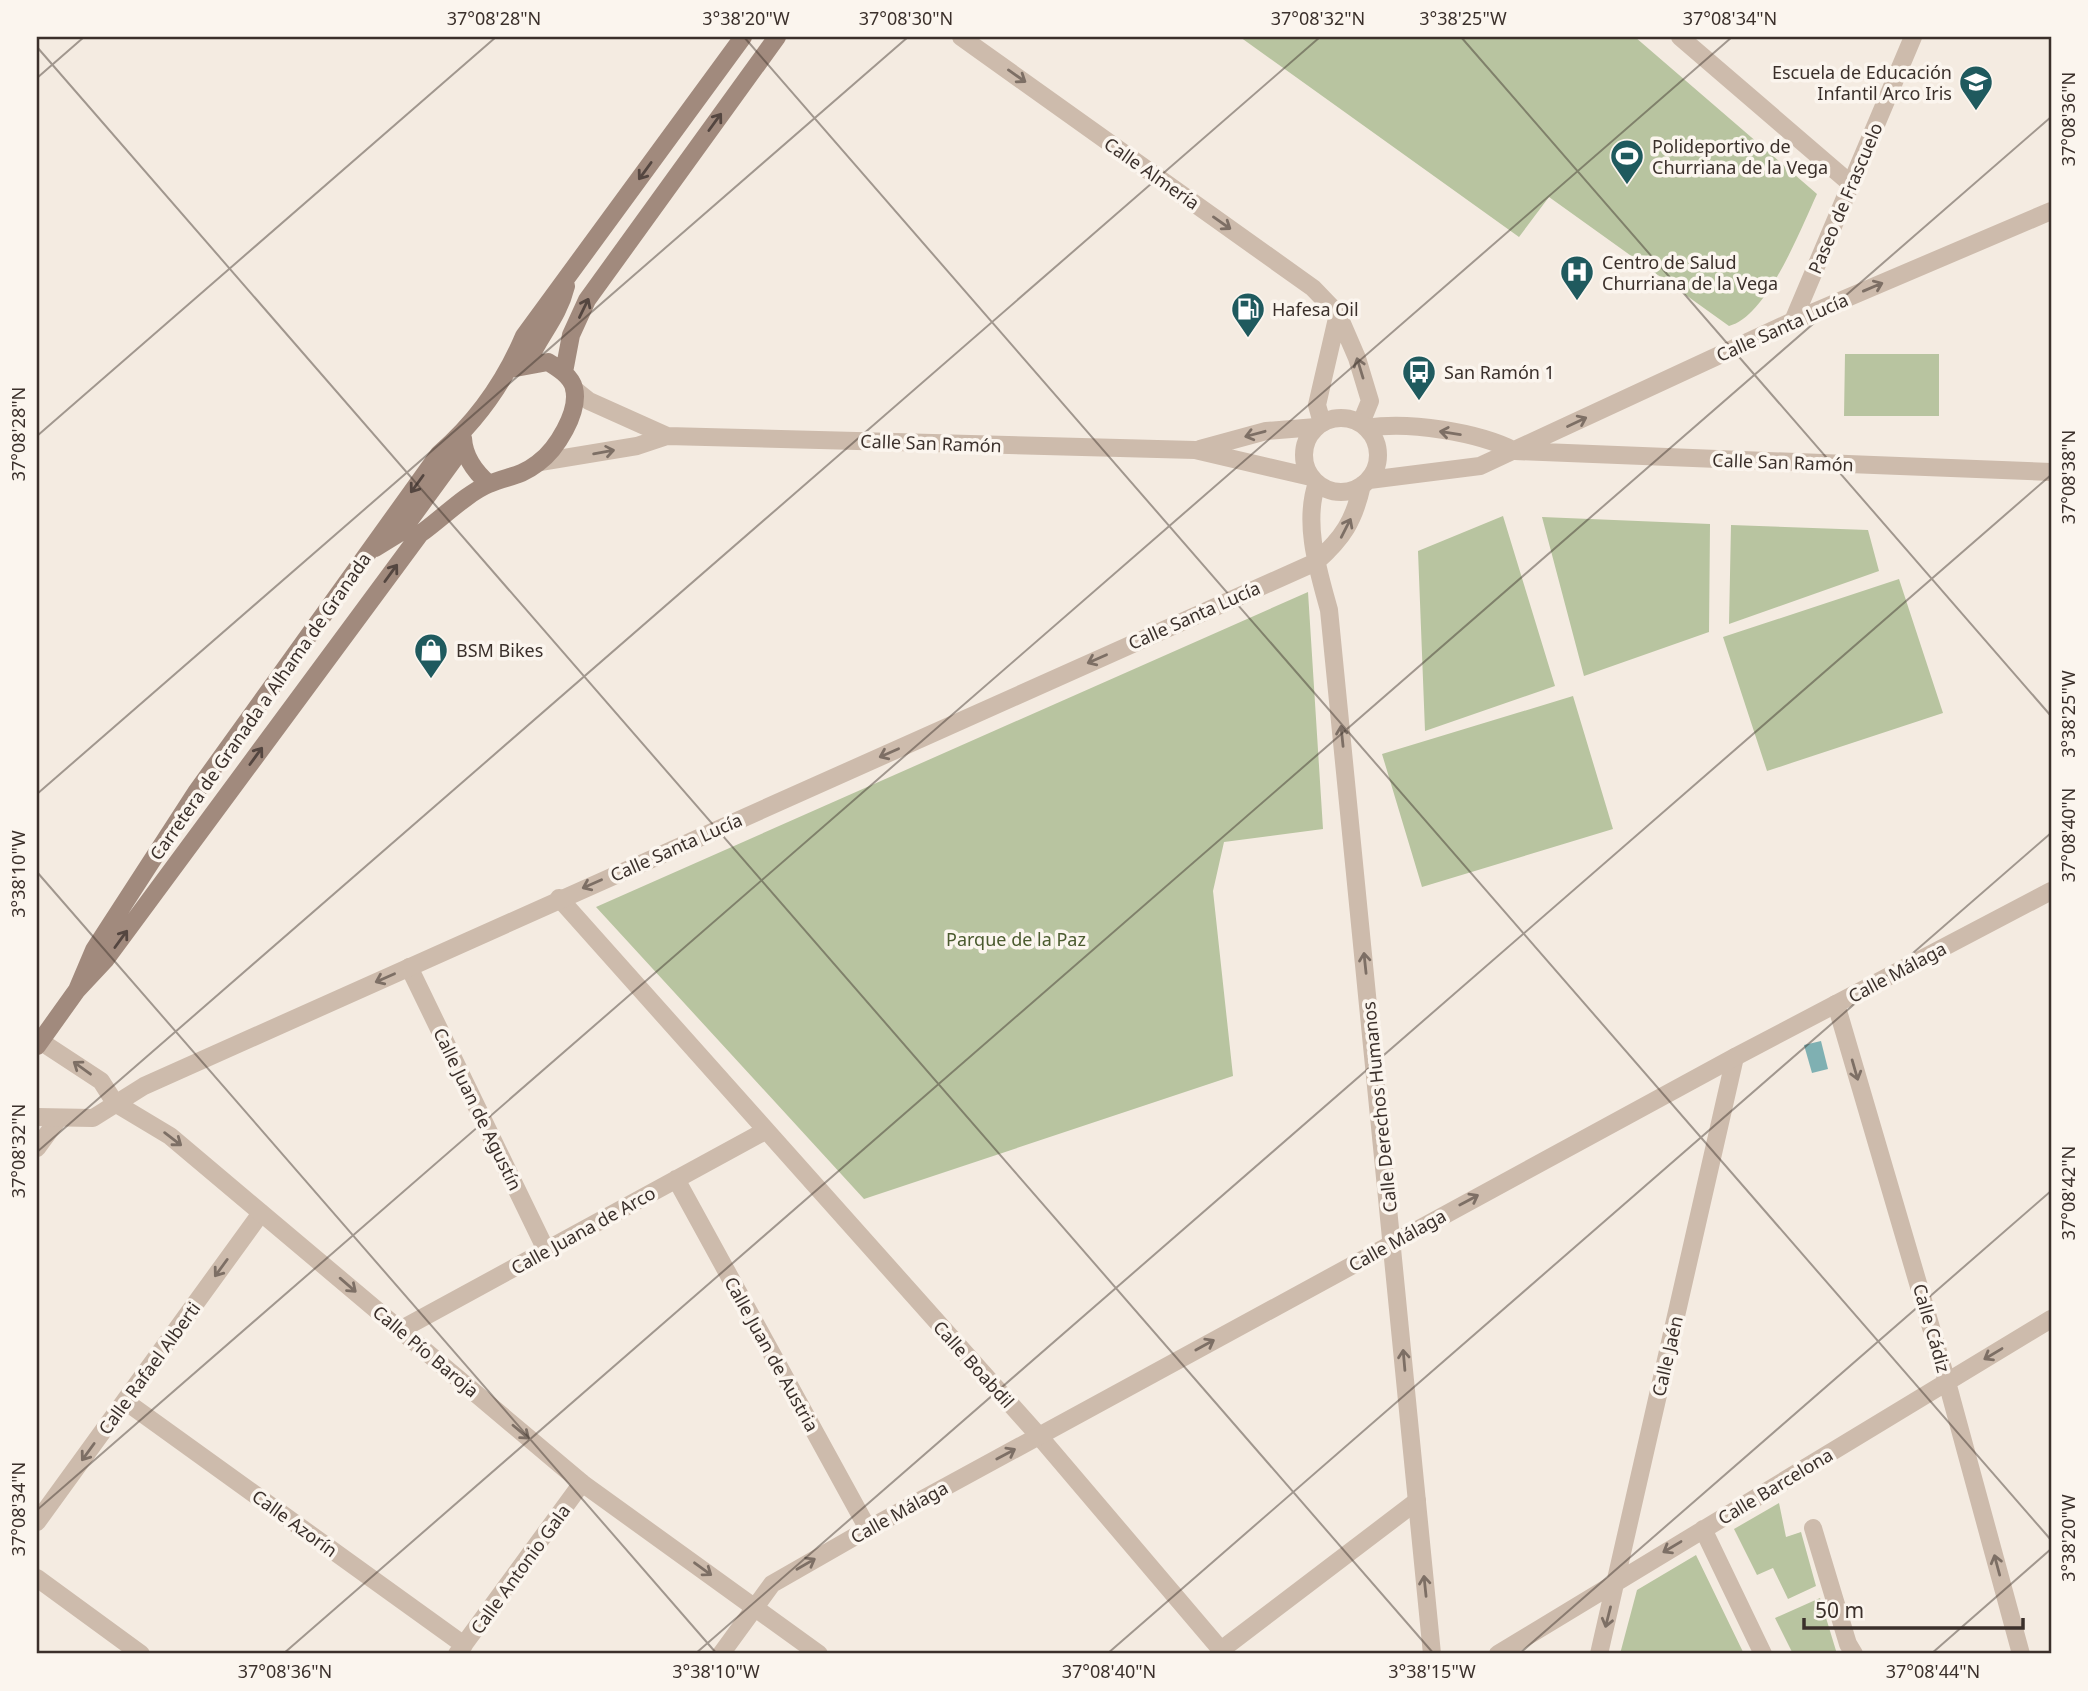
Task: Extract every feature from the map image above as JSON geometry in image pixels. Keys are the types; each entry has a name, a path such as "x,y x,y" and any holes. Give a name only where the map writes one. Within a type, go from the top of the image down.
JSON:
{"main road":[{"path":"518,366 548,362 564,372 574,388 572,412 559,439 540,462 512,479 489,484 474,472 463,441 518,366 524,336 743,37"},
{"path":"564,372 571,335 587,300 777,37"},
{"name":"Carretera de Granada a Alhama de Granada","path":"76,990 94,950 197,791 366,554 401,532 463,441"},
{"name":"Carretera de Granada a Alhama de Granada","path":"38,1044 76,990 106,959 419,534 489,484"}],"street":[{"name":"Calle Almería","path":"961,37 1298,277 1338,314 1357,358 1370,401 1364,426"},
{"path":"1680,37 1851,184"},
{"name":"Paseo de Frascuelo","path":"1793,321 1913,37"},
{"name":"Calle Santa Lucía","path":"1515,451 1793,321 2051,211"},
{"path":"1319,425 1317,405 1338,314"},
{"name":"Calle San Ramón","path":"574,388 589,401 667,436"},
{"path":"1342,418 1364,426 1375,440 1379,453 1376,468 1365,483 1339,492 1314,480 1304,460 1306,442 1319,425 1342,418"},
{"name":"Calle San Ramón","path":"1364,426 1390,424 1492,440 1515,451 2051,472"},
{"name":"Calle San Ramón","path":"1195,450 1266,431 1319,425"},
{"name":"Calle San Ramón","path":"540,462 637,446 667,436 1195,450 1314,480"},
{"name":"Calle San Ramón","path":"1365,483 1480,466 1515,451"},
{"name":"Calle Derechos Humanos","path":"1314,480 1310,503 1316,562 1329,610 1432,1654"},
{"name":"Calle Santa Lucía","path":"37,1117 93,1118 144,1086 559,898 1316,562 1340,540 1357,508 1365,483"},
{"name":"Calle Málaga","path":"721,1654 772,1584 868,1528 1735,1057 2051,891"},
{"name":"Calle Boabdil","path":"559,898 1039,1436 1222,1650 1417,1501"},
{"name":"Calle Juan de Agustín","path":"409,967 546,1250"},
{"name":"Calle Cádiz","path":"1836,1004 1947,1382 2021,1654"},
{"name":"Calle Pío Baroja","path":"38,1044 101,1081 115,1103 170,1136 582,1483 819,1654"},
{"name":"Calle Jaén","path":"1599,1654 1735,1057"},
{"path":"37,1148 59,1118"},
{"name":"Calle Juana de Arco","path":"400,1330 765,1131"},
{"name":"Calle Juan de Austria","path":"676,1179 868,1528"},
{"name":"Calle Rafael Alberti","path":"37,1522 261,1213"},
{"name":"Calle Barcelona","path":"1499,1654 1616,1580 2051,1319"},
{"name":"Calle Azorín","path":"125,1401 461,1649"},
{"name":"Calle Antonio Gala","path":"461,1649 582,1483"},
{"path":"1813,1528 1848,1644 1854,1654"},
{"path":"1703,1529 1763,1654"},
{"path":"37,1578 141,1654"}],"green space":[{"name":"Polideportivo de Churriana de la Vega","path":"1240,37 1635,37 1817,194 1769,289 1743,319 1729,326 1549,197 1519,237"},
{"path":"1845,354 1939,354 1939,416 1844,416"},
{"path":"1503,516 1555,686 1425,731 1418,551"},
{"path":"1542,517 1710,524 1709,632 1584,676"},
{"path":"1731,525 1868,530 1879,571 1729,624"},
{"path":"1899,579 1943,713 1767,771 1723,637"},
{"name":"Parque de la Paz","path":"1308,592 1323,829 1224,842 1213,891 1233,1076 864,1199 596,907"},
{"path":"1573,696 1613,829 1422,887 1382,754"},
{"path":"1779,1503 1786,1537 1801,1532 1816,1586 1788,1599 1773,1568 1757,1575 1734,1529"},
{"path":"1696,1555 1744,1654 1620,1654 1637,1590"},
{"path":"1820,1598 1837,1654 1793,1654 1775,1618"}],"water":[{"path":"1821,1041 1828,1069 1812,1073 1804,1045"}],"place":[{"name":"Escuela de Educación Infantil Arco Iris","path":"1976,112"},
{"name":"Polideportivo de Churriana de la Vega","path":"1627,186"},
{"name":"Centro de Salud Churriana de la Vega","path":"1577,302"},
{"name":"Hafesa Oil","path":"1248,339"},
{"name":"San Ramón 1","path":"1419,402"},
{"name":"BSM Bikes","path":"431,680"}]}
